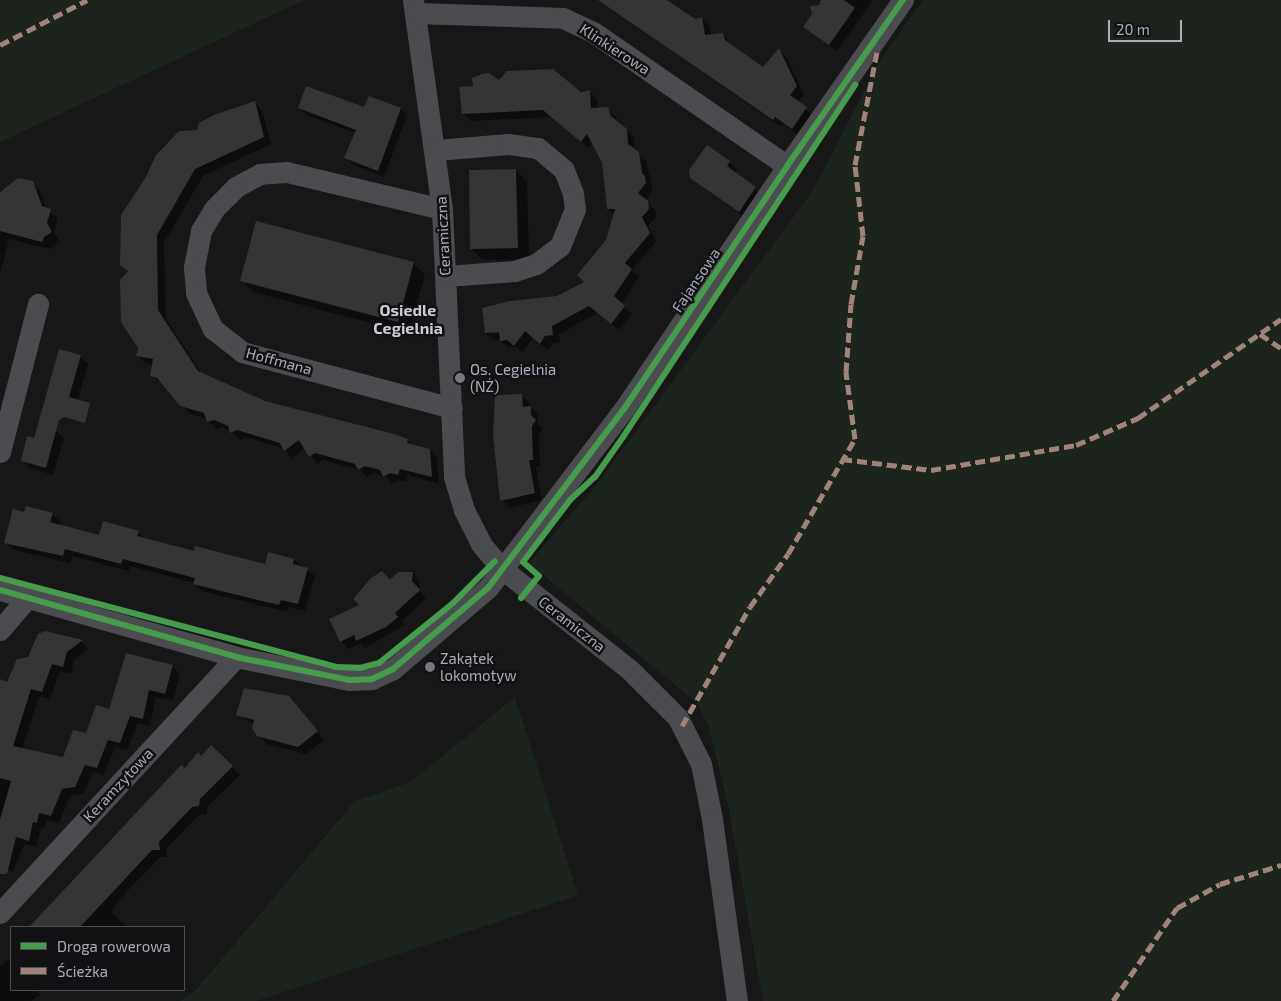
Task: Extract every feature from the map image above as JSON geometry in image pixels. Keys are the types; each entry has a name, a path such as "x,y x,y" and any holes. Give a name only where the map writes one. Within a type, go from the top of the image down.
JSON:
{"street":[{"name":"Fajansowa","path":"0,590 236,657 349,680 372,678 393,669 464,611 488,588 501,568 624,409 787,166 903,0"},
{"name":"Klinkierowa","path":"414,7 563,18 593,32 787,166"},
{"name":"Ceramiczna","path":"414,7 436,150 442,208 454,477 464,510 481,544 501,568 629,669 678,718 701,764 712,819 737,1001"},
{"path":"436,150 508,144 538,148 564,170 575,209 560,246 536,264 515,271 445,276"},
{"name":"Hoffmana","path":"442,208 287,172 260,174 236,187 214,209 201,231 194,268 196,292 213,330 242,352 452,408"},
{"path":"0,452 38,304"},
{"path":"0,630 27,598"},
{"name":"Keramzytowa","path":"0,912 236,657"}],"shaded area":[{"path":"0,0 304,0 0,142"},
{"path":"923,0 1281,0 1281,1001 763,1001 727,799 708,725 698,704 529,563 597,484 814,189 877,65"},
{"path":"515,697 578,895 256,1001 180,1001 196,990 355,801 411,782"}],"building":[{"path":"598,0 667,0 695,19 702,17 705,35 723,33 725,40 763,67 779,48 797,86 790,95 807,107 792,129 775,117 773,120"},
{"path":"821,0 844,0 855,8 829,45 803,27 812,14 810,6 819,5"},
{"path":"553,69 581,92 590,90 591,108 608,107 611,116 627,129 628,144 639,152 642,173 645,176 646,183 638,193 648,201 649,209 642,217 650,233 625,263 632,269 614,296 625,306 611,324 589,306 552,326 553,335 545,336 540,344 525,331 514,346 507,340 500,341 499,332 485,333 482,308 510,301 557,296 584,282 577,275 606,240 615,209 607,209 602,163 587,134 581,142 543,110 462,114 459,87 473,86 472,78 482,74 489,73 499,80 507,71"},
{"path":"306,86 364,107 369,96 401,108 378,171 344,158 356,130 298,108"},
{"path":"255,101 264,137 195,169 157,235 158,310 198,371 265,401 408,439 407,443 430,449 432,477 400,469 398,475 390,473 383,477 380,470 365,466 358,470 355,464 315,453 309,457 299,440 284,451 280,443 237,430 230,433 228,426 214,420 207,422 204,413 180,406 157,378 150,376 153,359 136,356 138,348 121,322 120,280 128,271 120,265 121,215 146,177 156,155 179,131 197,130 199,123 214,115"},
{"path":"707,145 730,161 727,166 756,187 739,212 690,178 689,170"},
{"path":"516,169 518,248 470,249 469,170"},
{"path":"18,178 33,181 42,206 51,209 47,223 52,232 44,237 42,242 0,231 0,192"},
{"path":"256,221 414,262 398,322 240,281"},
{"path":"59,349 81,355 69,397 90,403 85,423 64,417 59,420 46,468 21,461 27,436 34,438"},
{"path":"522,394 523,407 531,406 531,415 536,420 532,426 533,460 529,460 535,493 500,501 493,435 495,395"},
{"path":"26,506 53,513 50,522 99,535 103,521 139,531 137,536 194,551 195,546 265,564 268,552 294,559 293,564 308,568 298,604 281,600 279,605 193,584 195,578 123,559 121,564 65,549 63,556 4,543 13,509 24,512"},
{"path":"382,571 390,580 398,572 413,572 412,581 420,590 395,613 398,617 386,627 356,641 354,635 340,642 329,619 359,605 353,599 371,578"},
{"path":"45,631 83,640 67,652 63,667 52,664 42,692 31,689 13,746 63,757 73,730 86,733 96,705 109,709 126,653 173,665 165,694 149,690 143,719 130,716 120,743 108,740 97,768 85,765 75,787 62,789 51,816 39,813 37,823 33,822 29,841 16,837 7,874 0,874 0,820 11,781 0,778 0,679 7,682 17,659 28,657 38,634"},
{"path":"244,688 289,696 318,731 298,747 257,736 252,728 254,720 236,715"},
{"path":"211,745 233,766 200,799 199,806 192,807 159,842 160,850 152,850 81,926 30,926 181,765 185,768 198,752 201,756"}],"marked path":[{"path":"0,45 87,0"},
{"path":"682,726 750,607 788,554 855,439 846,372 851,304 863,236 855,165 877,52"},
{"path":"842,459 931,470 1076,445 1138,418 1281,319"},
{"path":"1260,334 1281,348"},
{"path":"1113,1001 1177,908 1220,884 1281,865"}],"cycle path":[{"path":"0,590 236,657 349,680 372,679 393,669 488,588 624,409 787,166 903,0"},
{"path":"521,598 539,576 523,562 570,500 595,477 623,437 855,85"},
{"path":"0,578 336,667 360,668 379,663 453,603 495,561"}],"place":[{"name":"Os. Cegielnia (NŻ)","path":"460,378"},
{"name":"Zakątek lokomotyw","path":"430,667"}],"district":[{"name":"Osiedle Cegielnia","path":"408,319"}]}
